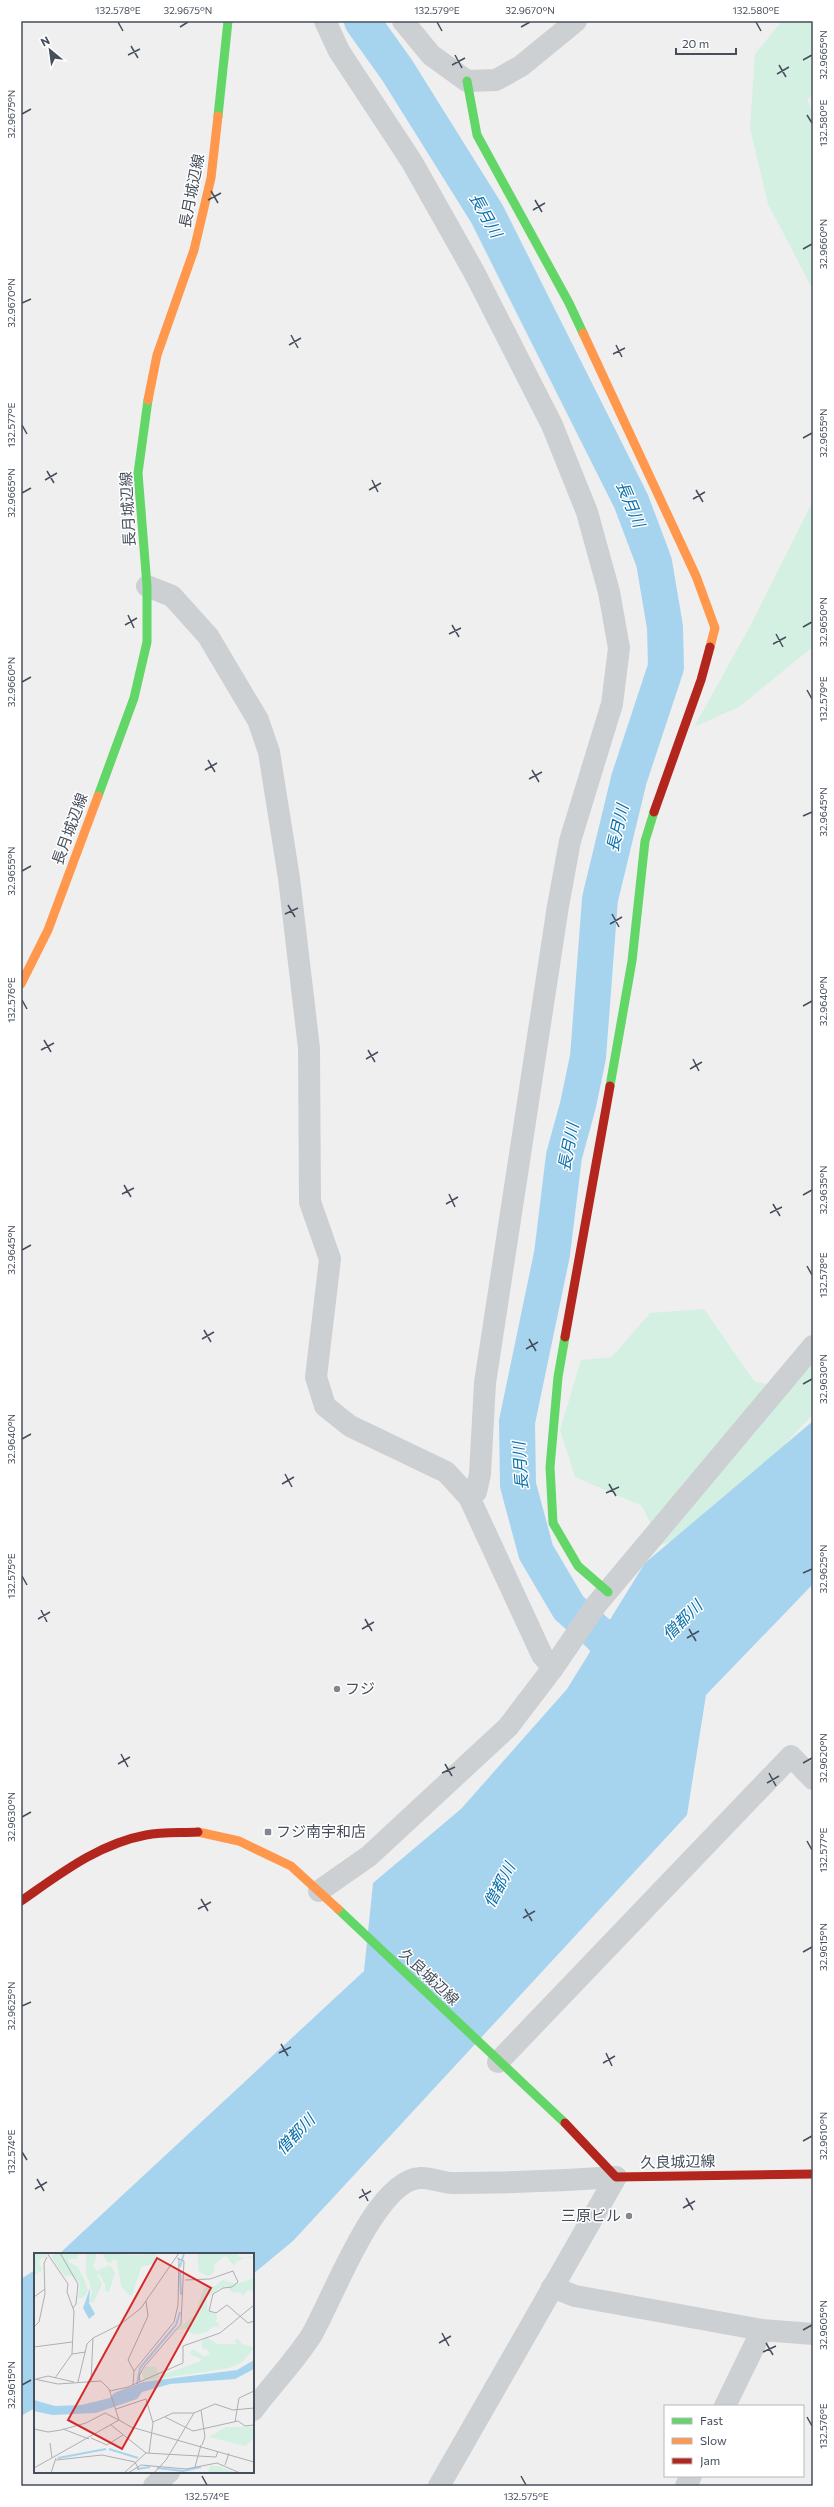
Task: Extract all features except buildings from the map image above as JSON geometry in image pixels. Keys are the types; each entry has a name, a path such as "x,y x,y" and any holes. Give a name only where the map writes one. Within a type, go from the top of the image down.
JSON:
{"main road":[{"name":"長月城辺線","path":"21,984 48,930 134,698 147,642 146,586 138,473 144,419 157,355 194,250 211,178 228,21"},
{"path":"467,81 477,135 569,303 696,576 714,628 701,680 674,752 645,841 632,961 558,1377 550,1467 553,1523 578,1566 602,1599"},
{"name":"久良城辺線","path":"22,1898 70,1867 110,1845 146,1835 201,1832 239,1841 291,1866 581,2138 616,2177 813,2174"}],"street":[{"path":"325,21 339,50 412,162 474,272 552,425 587,512 610,592 619,648 612,704 570,841 558,906 485,1383 480,1474 476,1492 469,1497"},
{"path":"403,21 431,55 467,81 496,80 521,66 576,21"},
{"path":"146,586 172,596 208,636 258,720 269,752 289,878 309,1048 310,1202 330,1259 316,1377 325,1406 350,1426 446,1472 469,1497 542,1655 557,1663"},
{"path":"325,1897 508,1727 557,1663 602,1599 813,1346"},
{"path":"493,2057 791,1756 813,1779"},
{"path":"439,2486 616,2177"},
{"path":"254,2409 311,2335 359,2239 382,2206 404,2183 420,2178 446,2184 534,2183 616,2177"},
{"path":"552,2287 575,2296 762,2330 813,2334"},
{"path":"725,2405 762,2330"},
{"path":"154,2486 169,2473"},
{"path":"686,2486 690,2477"}],"green space":[{"path":"782,21 813,21 813,96 807,99 813,112 813,290 768,204 750,128 755,54"},
{"path":"813,491 813,649 810,649 739,707 694,727 748,630 811,505"},
{"path":"704,1309 754,1381 787,1389 813,1360 813,1414 728,1506 686,1536 661,1545 642,1506 575,1477 560,1430 581,1360 612,1357 650,1313"}],"water":[{"name":"僧都川","path":"813,1421 813,1584 706,1695 687,1815 293,2241 254,2273 254,2253 60,2253 364,1971 373,1883 461,1809 567,1689 645,1563"},
{"path":"34,2271 34,2409 21,2416 21,2279"}],"waterway":[{"name":"長月川","path":"362,21 397,70 487,214 631,501 654,562 665,627 666,667 629,779 600,899 588,1057 578,1105 564,1156 552,1254 517,1422 518,1485 536,1552 569,1608 599,1634 632,1671"}],"traffic: fast":[{"path":"218,116 228,21"},
{"path":"467,81 477,135 569,303 583,333"},
{"path":"98,796 134,698 147,642 147,586 138,473 148,400"},
{"path":"610,1086 632,961 645,841 654,812"},
{"path":"565,1337 558,1377 550,1467 553,1523 578,1566 608,1592"},
{"path":"338,1909 565,2123"}],"traffic: slow":[{"path":"148,400 157,355 194,250 211,178 218,116"},
{"path":"583,333 696,576 715,628 710,647"},
{"path":"21,984 48,930 98,796"},
{"path":"198,1832 239,1841 291,1866 338,1909"}],"traffic: jam":[{"path":"654,812 701,680 710,647"},
{"path":"565,1337 610,1086"},
{"path":"21,1901 80,1861 112,1845 128,1839 152,1834 198,1832"},
{"path":"565,2123 616,2177 813,2174"}],"place":[{"name":"フジ","path":"337,1689"},
{"name":"フジ南宇和店","path":"268,1832"},
{"name":"三原ビル","path":"629,2216"}]}
